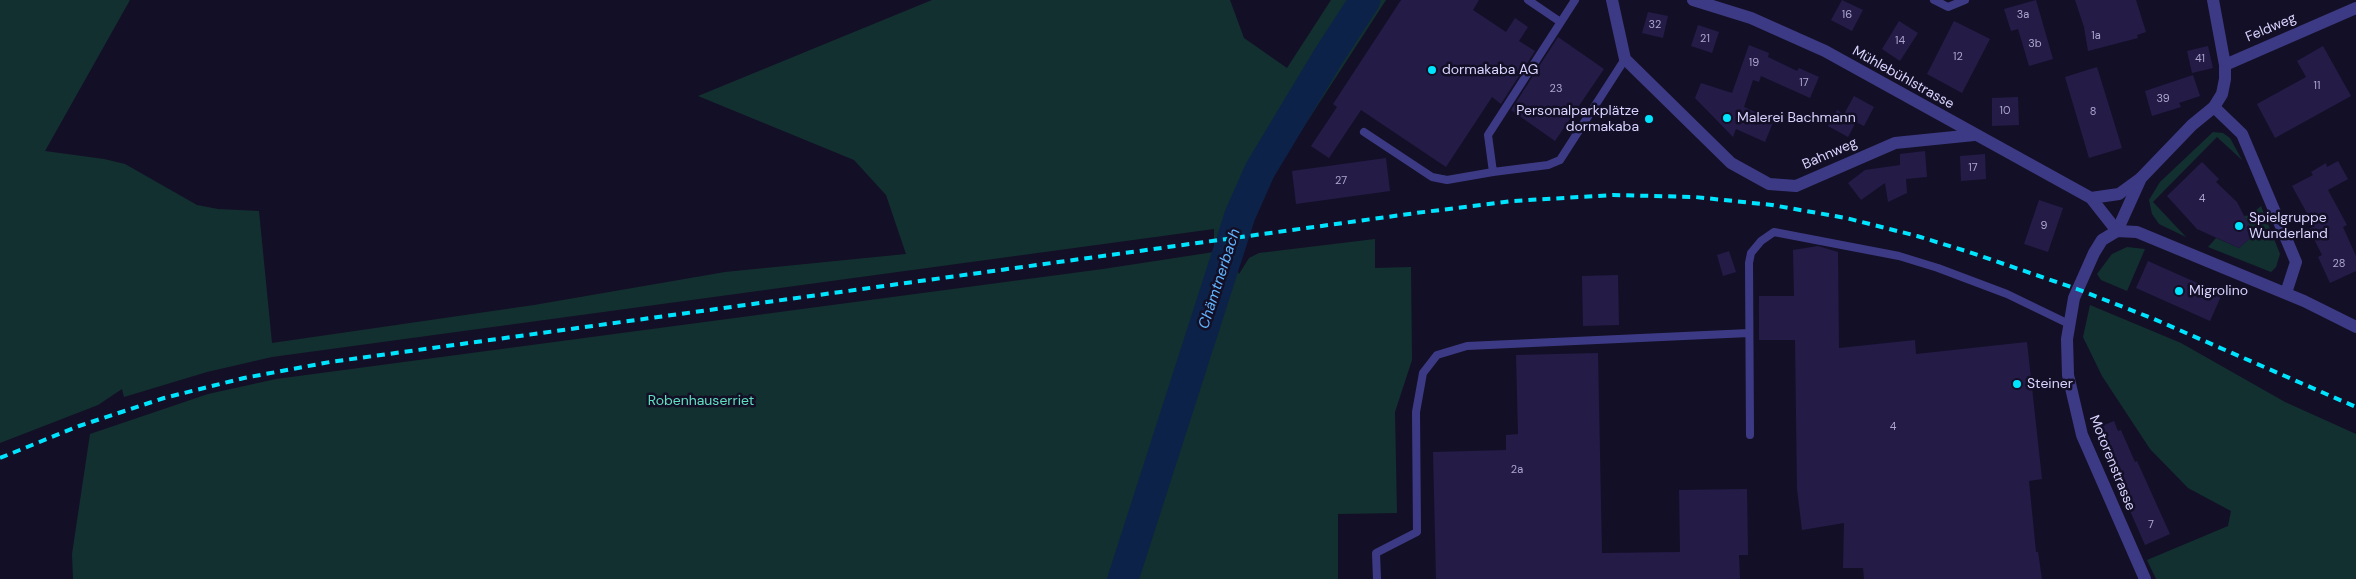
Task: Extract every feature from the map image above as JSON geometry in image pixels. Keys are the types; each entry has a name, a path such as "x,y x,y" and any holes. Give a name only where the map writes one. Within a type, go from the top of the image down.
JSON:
{"street":[{"path":"1612,0 1625,59"},
{"name":"Mühlebühlstrasse","path":"1694,0 1751,18 1825,51 2091,198 2117,231"},
{"path":"2213,0 2224,65 2224,86 2214,106 2242,134 2296,262 2286,293"},
{"name":"Feldweg","path":"2224,65 2356,8"},
{"name":"Bahnweg","path":"1625,59 1731,163 1769,184 1796,186 1894,143 1974,134"},
{"name":"Motorenstrasse","path":"2145,579 2082,435 2068,375 2066,356 2069,324 2077,289 2094,253 2105,236 2117,231 2141,178 2192,125 2214,106"},
{"path":"2091,198 2119,194 2141,178"},
{"path":"2117,231 2137,232 2286,293 2356,327"}],"lane":[{"path":"1528,0 1559,21"},
{"path":"1493,172 1488,136 1559,21 1575,0"},
{"path":"1934,0 1948,7 1964,0"},
{"path":"1364,132 1432,177 1447,180 1548,165 1560,160 1625,59"},
{"path":"1750,435 1750,258 1751,253 1761,241 1774,232 1898,256 1930,265 2007,294 2069,324"},
{"path":"1377,579 1376,553 1417,532 1416,412 1423,373 1437,355 1467,346 1750,333"}],"green space":[{"name":"Robenhauserriet","path":"0,0 130,0 45,151 104,159 125,164 197,205 218,209 259,211 272,343 534,305 725,272 906,254 886,195 854,160 698,96 932,0 1230,0 1244,38 1287,68 1331,0 1386,0 1242,222 1234,251 1234,263 1239,274 1249,258 1259,253 1375,239 1375,268 1411,267 1412,360 1395,412 1397,513 1338,514 1338,579 73,579 72,554 90,434 208,394 276,379 1103,269 1214,252 1214,229 272,357 207,372 124,397 122,389 98,405 0,443"},
{"path":"2213,132 2223,133 2230,138 2242,160 2217,137 2153,202 2186,237 2159,224 2152,214 2149,200 2160,182"},
{"path":"2261,206 2280,254 2276,267 2271,272 2208,247 2216,238 2239,248 2254,235 2244,216 2251,215"},
{"path":"2127,247 2145,249 2127,291 2101,280 2097,274 2112,254"},
{"path":"2090,305 2181,343 2285,402 2356,434 2356,579 2156,579 2147,560 2228,526 2231,511 2188,488 2150,449 2102,376 2083,337"}],"building":[{"name":"dormakaba AG","path":"1401,0 1479,0 1473,10 1506,32 1515,18 1528,27 1519,41 1535,51 1501,104 1492,97 1446,167 1361,110 1329,158 1311,146 1337,107 1333,104"},
{"path":"1842,0 1863,10 1852,31 1831,20"},
{"path":"2036,0 2053,59 2029,66 2018,29 2011,31 2004,9"},
{"path":"2075,0 2136,0 2146,32 2137,35 2138,38 2088,51 2084,27"},
{"path":"1648,12 1668,16 1663,38 1642,33"},
{"path":"1899,21 1918,33 1900,61 1882,49"},
{"path":"1954,21 1990,39 1962,93 1927,74"},
{"path":"1698,25 1719,32 1712,53 1691,46"},
{"name":"dormakaba AG","path":"1558,37 1604,69 1555,141 1511,110"},
{"path":"1749,45 1769,53 1768,57 1797,71 1799,68 1819,77 1810,98 1761,76 1759,82 1753,80 1744,107 1774,120 1765,142 1736,129 1733,137 1695,98 1701,83 1732,93"},
{"path":"2208,46 2213,68 2192,73 2187,51"},
{"path":"2323,46 2351,96 2275,138 2257,104 2306,77 2297,61"},
{"path":"2097,67 2122,148 2089,158 2065,77"},
{"path":"2193,75 2200,96 2179,103 2181,107 2152,116 2145,91"},
{"path":"1854,96 1874,107 1864,126 1856,122 1848,137 1828,126 1837,110 1844,114"},
{"path":"2018,97 2019,125 1992,126 1992,98"},
{"path":"1925,151 1927,177 1906,179 1907,193 1888,202 1885,183 1861,200 1848,183 1865,170 1900,165 1900,154"},
{"path":"1985,154 1986,179 1961,181 1960,156"},
{"path":"1386,158 1390,191 1296,204 1292,171"},
{"path":"2338,161 2348,179 2328,190 2347,225 2343,227 2356,256 2356,271 2330,283 2318,257 2322,255 2309,229 2314,226 2292,186 2313,175 2311,172 2326,163 2327,167"},
{"path":"2202,162 2219,179 2216,182 2237,202 2254,235 2239,248 2197,229 2167,196"},
{"path":"2039,200 2063,208 2048,252 2024,244"},
{"path":"1818,246 1838,252 1839,348 1915,340 1916,354 2027,342 2042,479 2029,481 2036,552 2038,552 2042,579 1864,579 1863,568 1843,568 1844,523 1802,530 1797,489 1795,340 1759,340 1759,296 1794,296 1793,250"},
{"path":"1729,251 1736,272 1723,276 1717,255"},
{"name":"Migrolino","path":"2148,261 2222,294 2210,321 2136,288"},
{"path":"1618,275 1619,325 1583,326 1582,276"},
{"path":"1598,353 1602,553 1680,552 1679,490 1747,489 1748,555 1739,555 1740,579 1436,579 1433,452 1506,450 1506,435 1518,434 1516,355"},
{"path":"2114,421 2118,431 2121,430 2135,462 2137,461 2170,534 2145,545 2094,429"}],"waterway":[{"name":"Chämtnerbach","path":"1123,579 1240,215 1260,170 1328,57 1365,0"}],"railway":[{"path":"0,458 79,426 164,398 244,378 330,362 1416,213 1513,201 1613,195 1695,197 1772,205 1846,218 1917,236 2077,289 2154,319 2356,407"}],"place":[{"name":"dormakaba AG","path":"1432,70"},
{"name":"Malerei Bachmann","path":"1727,118"},
{"name":"Personalparkplätze dormakaba","path":"1649,119"},
{"name":"Spielgruppe Wunderland","path":"2239,226"},
{"name":"Migrolino","path":"2179,291"},
{"name":"Steiner","path":"2017,384"}]}
